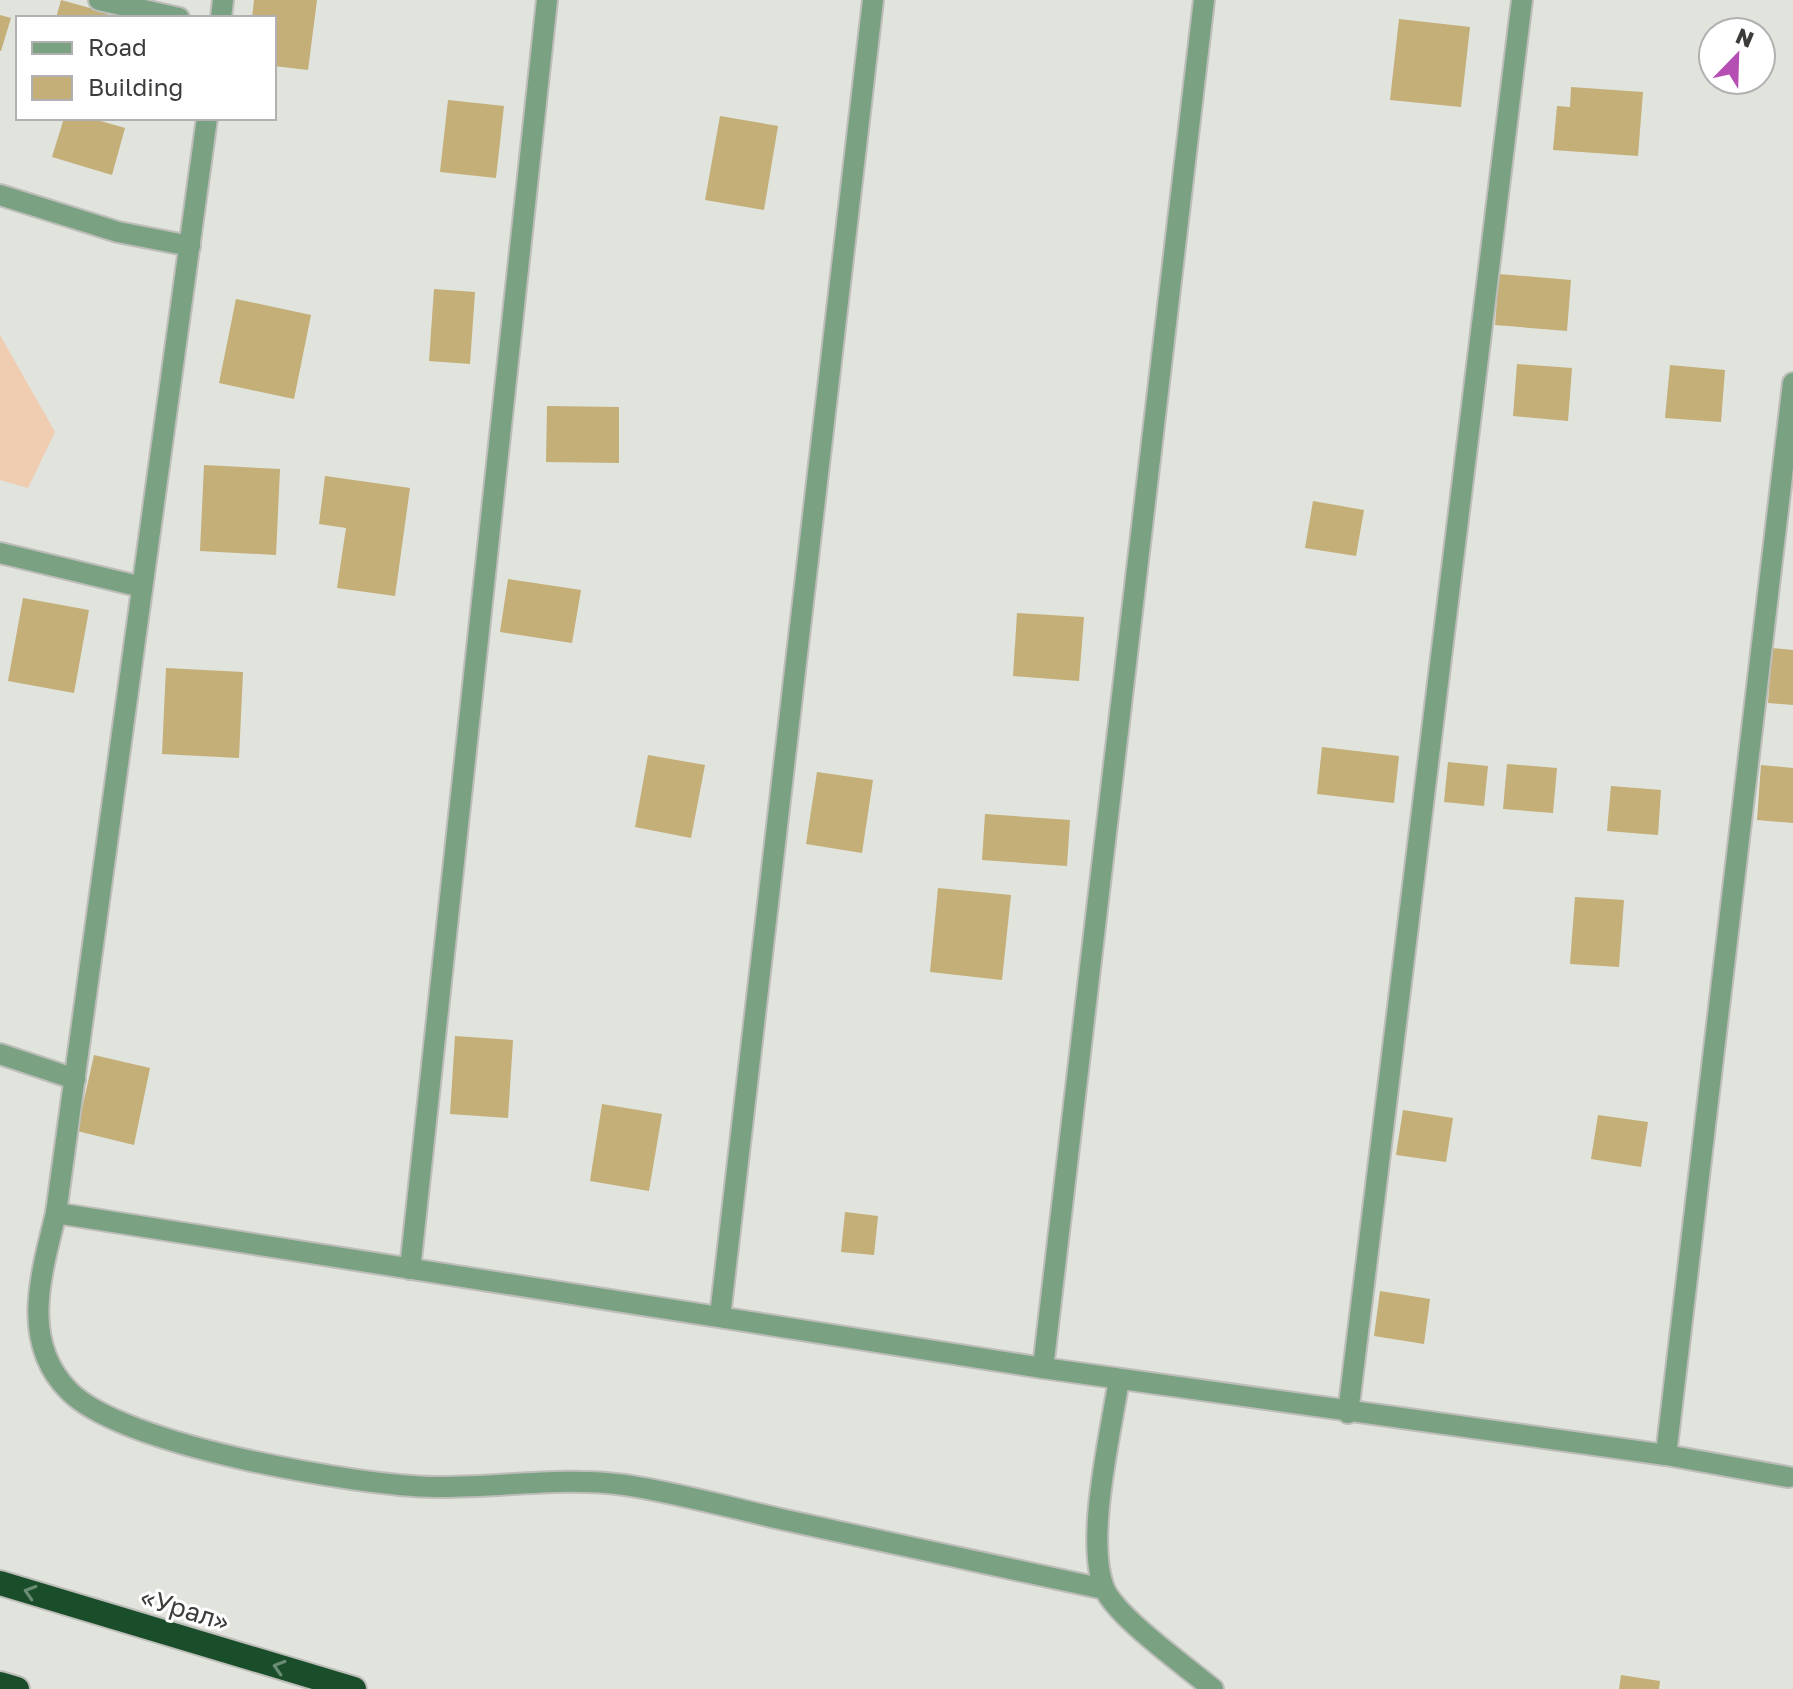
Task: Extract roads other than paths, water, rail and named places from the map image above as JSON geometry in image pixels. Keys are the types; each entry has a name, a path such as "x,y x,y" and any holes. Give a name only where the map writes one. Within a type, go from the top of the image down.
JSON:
{"highway":[{"name":"«Урал»","path":"0,1583 354,1689"},
{"path":"0,1684 17,1689"}],"street":[{"path":"99,0 170,16"},
{"path":"410,1269 547,0"},
{"path":"720,1316 873,0"},
{"path":"1043,1368 1204,0"},
{"path":"1348,1413 1522,0"},
{"path":"207,120 56,1213 41,1277 36,1320 45,1353 69,1391 120,1423 177,1443 357,1481 436,1487 532,1482 623,1485 1104,1589"},
{"path":"0,195 118,232 190,246"},
{"path":"1666,1455 1793,383"},
{"path":"0,553 142,587"},
{"path":"0,1054 75,1079"},
{"path":"56,1213 1043,1368 1666,1455 1788,1477"},
{"path":"1119,1379 1097,1533 1104,1589 1135,1624 1213,1689"}]}
